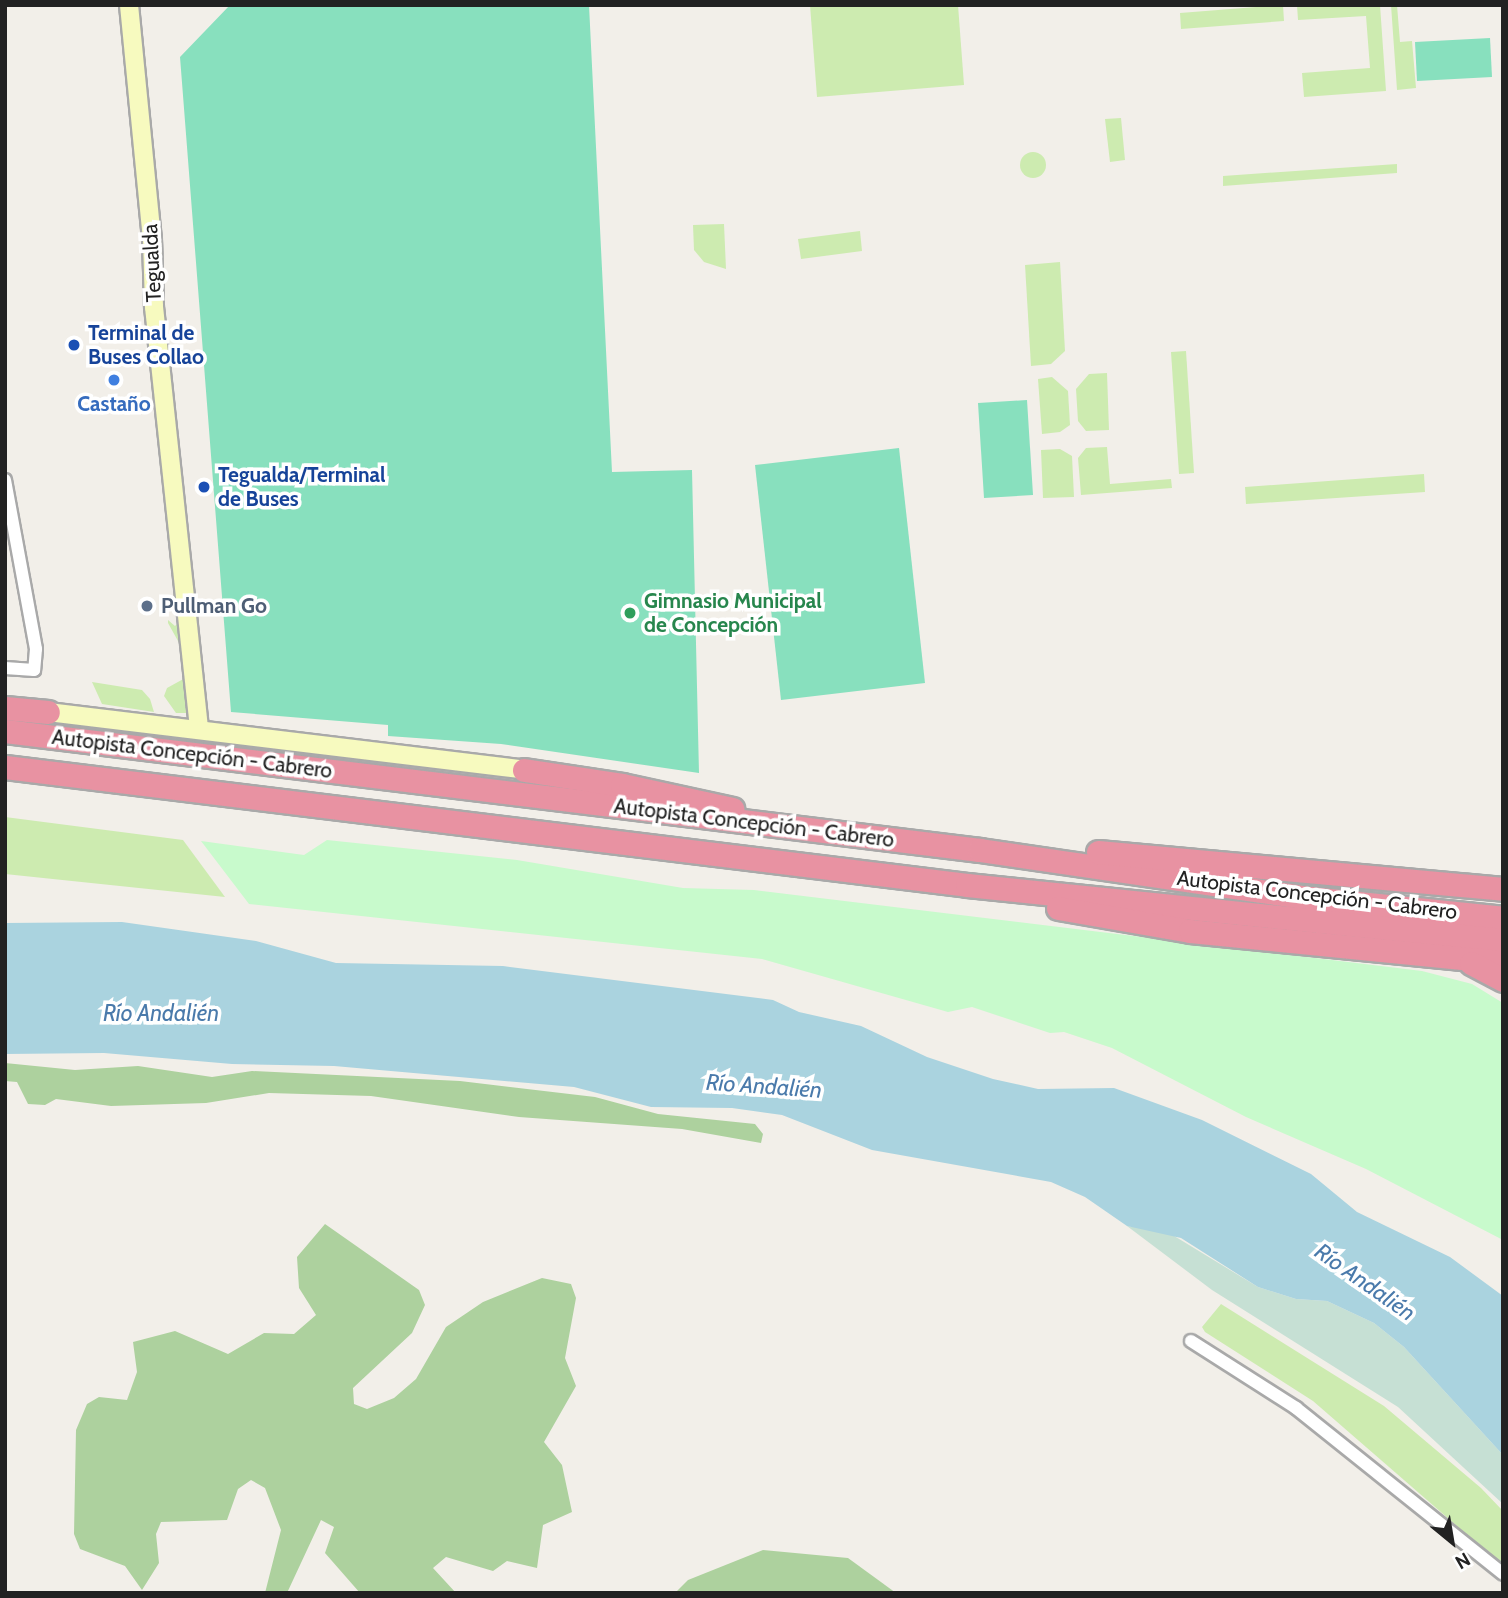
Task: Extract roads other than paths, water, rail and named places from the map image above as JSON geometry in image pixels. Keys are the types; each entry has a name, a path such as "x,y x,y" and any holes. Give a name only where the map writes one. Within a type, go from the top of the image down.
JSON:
{"highway":[{"path":"5,708 48,712"},
{"name":"Autopista Concepción - Cabrero","path":"5,731 981,849 1298,897 1503,918"},
{"name":"Autopista Concepción - Cabrero","path":"5,767 967,885 1503,940"},
{"path":"524,770 703,801 774,826"},
{"path":"981,849 1160,855 1503,889"},
{"path":"1439,883 1503,876"},
{"path":"967,885 1037,904 1161,927 1503,962"},
{"path":"1462,959 1503,980"}],"street":[{"name":"Tegualda","path":"129,5 152,239 154,307 199,730"},
{"path":"5,480 11,546 36,649 34,670 5,668"},
{"path":"48,712 524,770"},
{"path":"1191,1341 1296,1408 1503,1574"}],"water":[{"name":"Río Andalién","path":"122,922 256,941 336,963 503,966 773,1000 799,1012 861,1026 927,1057 993,1079 1038,1089 1114,1088 1202,1120 1311,1174 1357,1212 1450,1257 1503,1296 1503,1455 1404,1347 1374,1323 1327,1301 1296,1299 1258,1287 1181,1238 1127,1226 1085,1197 1051,1182 872,1150 782,1115 732,1108 651,1107 574,1087 334,1066 232,1064 104,1053 5,1054 5,923"}],"place":[{"name":"Terminal de Buses Collao","path":"74,345"},
{"name":"Castaño","path":"114,380"},
{"name":"Tegualda/Terminal de Buses","path":"204,487"},
{"name":"Pullman Go","path":"147,606"},
{"name":"Gimnasio Municipal de Concepción","path":"630,613"}]}
